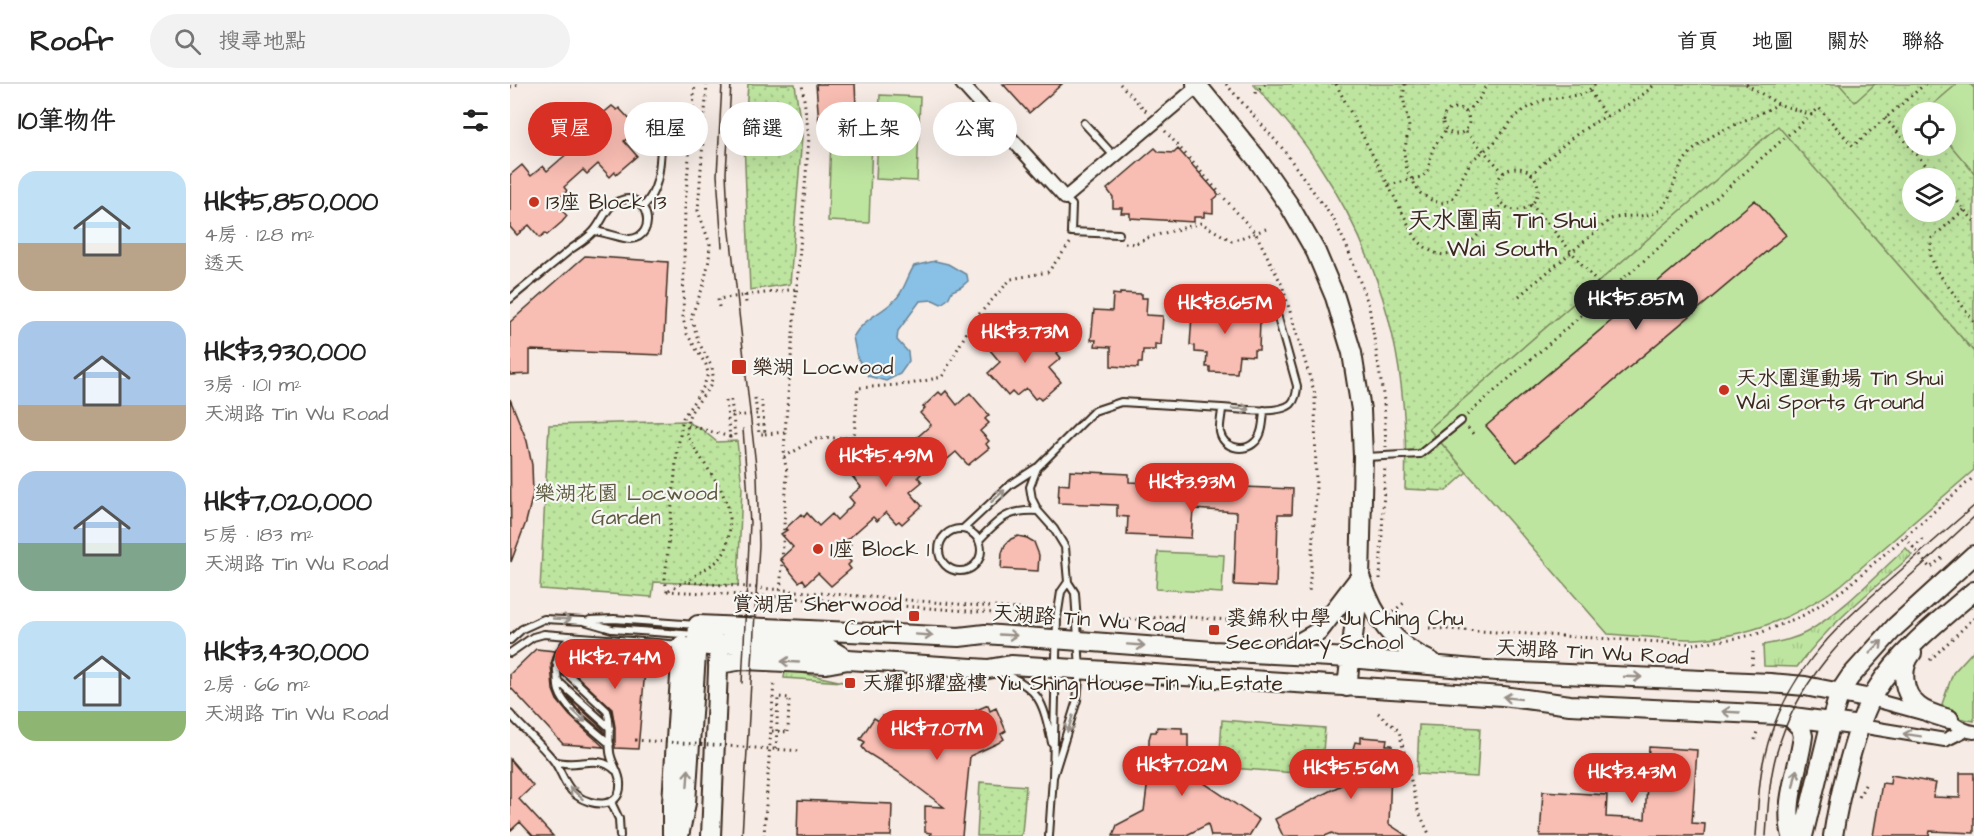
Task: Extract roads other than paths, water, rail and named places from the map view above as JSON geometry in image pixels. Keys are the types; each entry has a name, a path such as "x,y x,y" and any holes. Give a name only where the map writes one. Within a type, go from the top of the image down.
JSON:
{"main road":[{"path":"1197,85 1257,159 1289,205 1316,252 1335,297 1352,353 1361,411 1363,457 1360,578 1347,687"},
{"path":"1803,836 1840,692 1854,670 1874,649 1974,555"},
{"path":"1278,654 1318,632 1360,578"},
{"path":"1360,578 1367,599 1380,622 1407,648 1440,666"},
{"path":"1833,836 1860,726 1871,699 1904,654 1974,591"},
{"path":"1928,633 1908,658 1905,683 1917,705 1962,728"},
{"name":"天湖路 Tin Wu Road","path":"694,638 959,637 985,634 1350,658 1497,671 1770,682 1871,699"},
{"path":"694,638 710,638 719,645 754,643 828,648 848,660"},
{"path":"673,836 672,803 694,638"},
{"path":"679,836 686,803 694,638"},
{"path":"712,835 719,645"},
{"path":"718,664 744,660 826,664 848,660 988,669 1011,665 1503,696 1570,705 1789,716 1860,726"},
{"path":"1789,716 1801,728 1803,736 1789,803 1789,824 1792,836"}],"street":[{"path":"962,84 1065,198 1197,85"},
{"path":"1871,699 1962,728"},
{"path":"1860,726 1945,740 1962,728"}],"lane":[{"path":"1084,123 1114,156"},
{"path":"644,207 658,184 660,156"},
{"path":"1065,198 1072,206 1071,232 1119,234"},
{"path":"510,299 594,231 604,214 616,202 629,199 640,203 647,212 648,222 640,236 630,239 594,231"},
{"path":"963,529 1010,485 1037,468 1094,411 1121,402 1264,410 1291,404 1297,392 1297,386 1273,300"},
{"path":"1222,408 1220,431 1223,439 1229,445 1238,448 1248,447 1256,442 1261,431 1264,410"},
{"path":"1363,457 1420,454 1461,421"},
{"path":"1037,468 1030,488 1032,498 1038,511 1060,537 1065,547 1068,582 1075,593 1080,669 1077,700 1053,777"},
{"path":"979,540 1005,516 1025,510 1038,511"},
{"path":"963,529 970,531 979,540 981,553 975,565 964,570 950,568 941,557 940,543 949,532 963,529"},
{"path":"1049,836 1057,638 1061,592 1068,582"},
{"path":"510,640 522,629 544,619 584,621 614,619 694,638"},
{"path":"584,621 612,629 694,638"},
{"path":"510,653 533,637 544,634 694,638"},
{"path":"573,636 561,649 556,663 559,690 568,705 610,744"},
{"path":"510,714 554,760 569,788 576,795 596,804 611,802 620,786 610,753 610,720 604,707 556,663"},
{"path":"988,669 1014,678 1035,693 1042,703 1054,753"},
{"path":"558,680 610,728"},
{"path":"554,760 573,765 599,761 617,772"},
{"path":"611,802 619,819 620,836"}],"water":[{"path":"935,261 948,264 967,275 968,281 952,291 948,299 941,304 933,300 920,301 898,331 897,340 908,352 909,361 900,374 886,381 868,376 857,357 853,337 862,325 896,299 914,266"}],"tram line":[{"path":"722,84 717,175 722,247"},
{"path":"731,84 726,173 728,214 757,475 759,545 742,836"},
{"path":"742,683 750,523 743,429"},
{"path":"1756,836 1759,787 1764,758 1772,729 1797,679 1829,637 1869,598 1974,506"},
{"path":"1766,836 1770,785 1776,755 1796,704 1810,682 1825,661 1860,622 1974,517"}],"place":[{"name":"13座 Block 13","path":"534,202"},
{"name":"樂湖 Locwood","path":"739,367"},
{"name":"天水圍運動場 Tin Shui Wai Sports Ground","path":"1724,390"},
{"name":"1座 Block 1","path":"818,549"},
{"name":"賞湖居 Sherwood Court","path":"914,616"},
{"name":"裘錦秋中學 Ju Ching Chu Secondary School","path":"1214,630"},
{"name":"天耀邨耀盛樓 Yiu Shing House Tin Yiu Estate","path":"850,683"}],"district":[{"name":"天水圍南 Tin Shui Wai South","path":"1502,234"}],"park label":[{"name":"樂湖花園 Locwood Garden","path":"626,505"}]}
